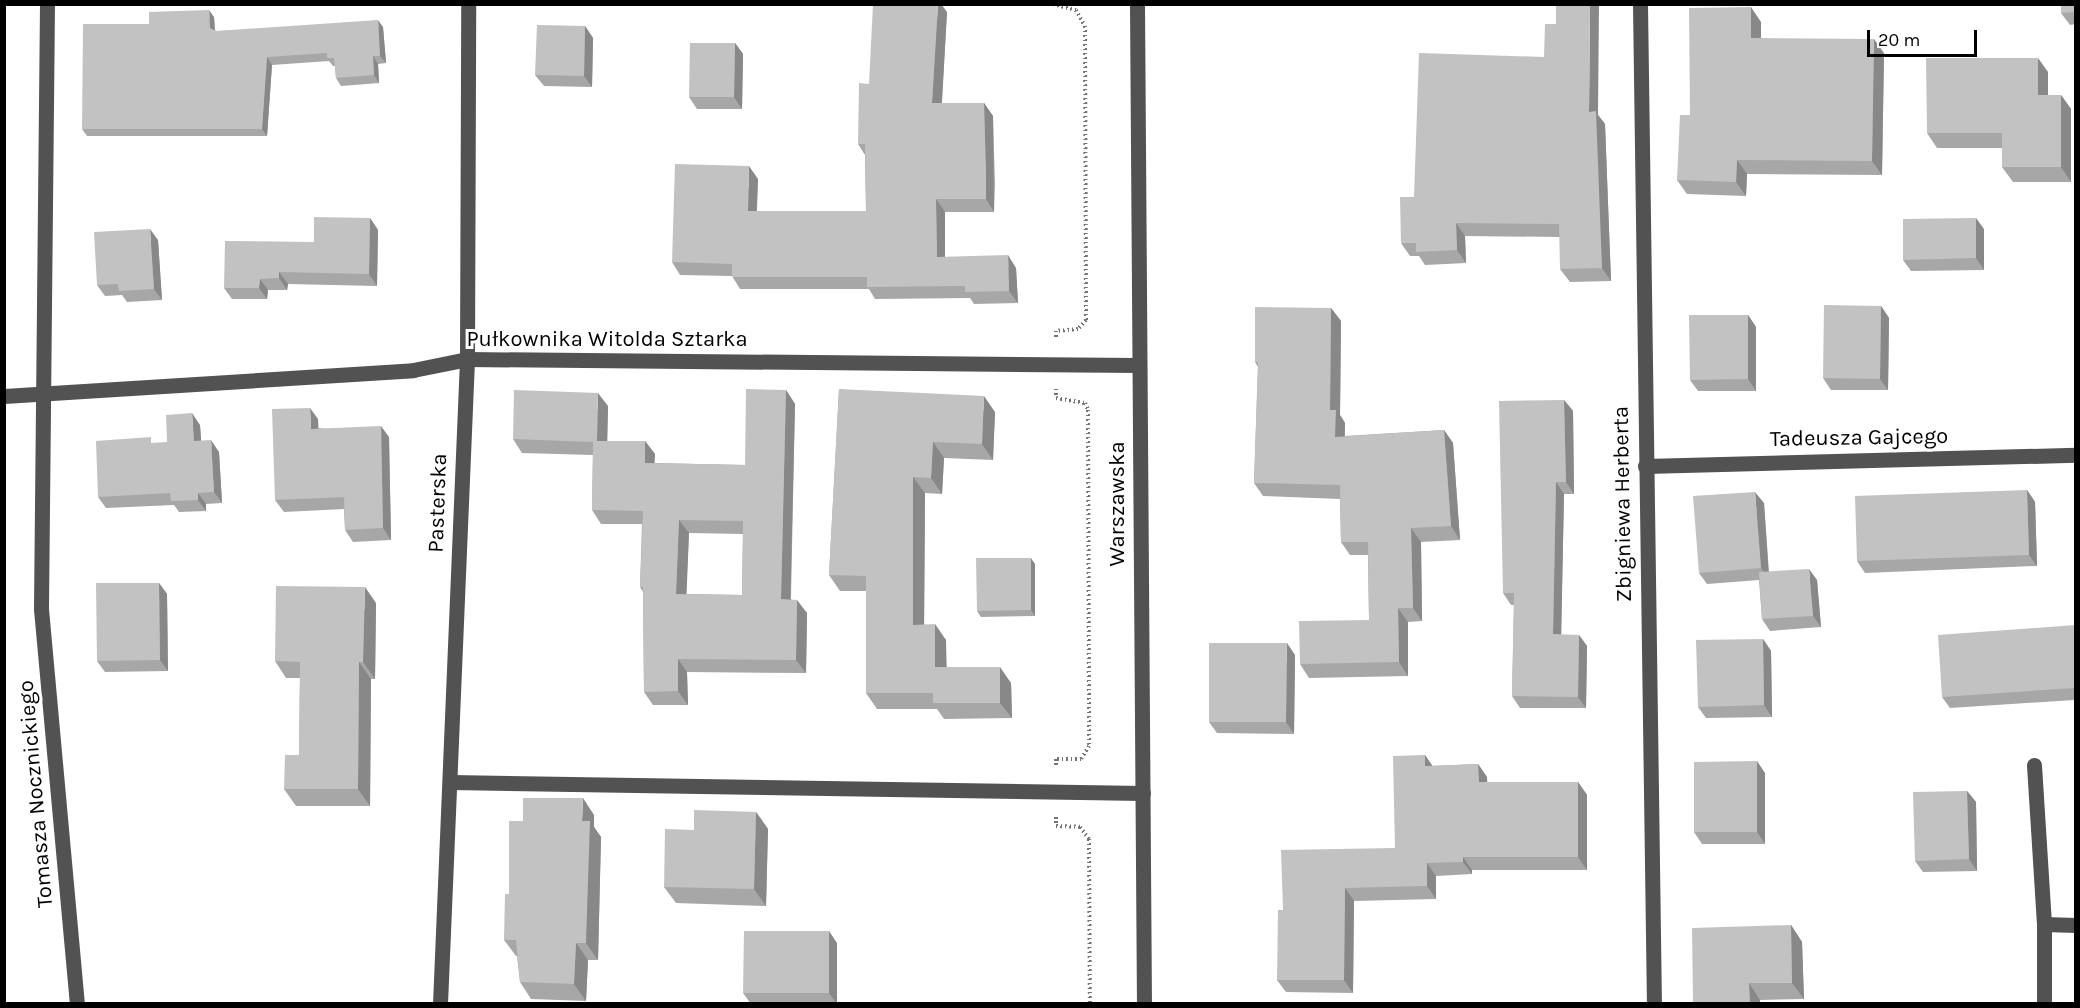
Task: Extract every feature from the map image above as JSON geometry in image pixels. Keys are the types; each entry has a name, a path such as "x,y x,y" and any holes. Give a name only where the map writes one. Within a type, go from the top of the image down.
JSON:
{"street":[{"name":"Tomasza Nocznickiego","path":"47,4 41,397 41,609 77,1004"},
{"name":"Pasterska","path":"440,1004 466,359 468,4"},
{"name":"Warszawska","path":"1137,4 1144,1004"},
{"name":"Zbigniewa Herberta","path":"1640,4 1654,1004"},
{"name":"Pułkownika Witolda Sztarka","path":"4,396 41,397 413,370 466,359 1139,365"},
{"name":"Tadeusza Gajcego","path":"1645,466 2076,455"},
{"path":"2034,765 2044,924 2044,1004"},
{"path":"450,782 1143,793"},
{"path":"2044,924 2076,925"}],"path":[{"path":"1053,4 1076,10 1085,26 1086,320 1078,329 1056,331"},
{"path":"1056,398 1085,403 1088,410 1089,722 1086,753 1081,759 1056,759"},
{"path":"1056,826 1080,826 1089,839 1090,1004"}],"building":[{"path":"873,4 938,4 932,103 984,103 986,199 936,199 937,257 1008,255 1009,291 965,292 965,286 867,287 867,277 732,277 732,264 672,262 675,164 749,166 748,211 866,211 865,144 858,144 859,83 869,84"},
{"path":"1556,4 1590,4 1589,112 1596,111 1602,268 1560,269 1559,224 1456,223 1457,250 1416,252 1416,243 1401,243 1400,197 1414,197 1419,53 1544,57 1545,24 1556,24"},
{"path":"2061,4 2076,4 2076,12 2061,13"},
{"path":"1751,7 1751,38 1874,39 1872,161 1737,160 1736,182 1677,180 1680,115 1690,115 1689,8"},
{"path":"209,10 210,28 216,31 378,20 380,56 373,56 374,75 336,78 334,58 327,58 327,53 267,57 262,129 82,129 83,24 149,24 149,12"},
{"path":"537,25 585,26 584,76 535,75"},
{"path":"690,43 735,43 734,97 689,97"},
{"path":"1926,58 2038,58 2038,95 2061,95 2061,167 2002,167 2002,133 1927,133"},
{"path":"314,217 370,218 369,274 279,272 279,278 260,279 259,288 224,288 225,241 314,242"},
{"path":"1976,218 1976,258 1903,260 1903,219"},
{"path":"150,229 154,289 119,291 118,284 97,285 94,232"},
{"path":"1824,305 1881,306 1880,379 1823,378"},
{"path":"1255,307 1331,308 1330,410 1336,410 1335,437 1444,430 1451,526 1411,528 1413,608 1398,608 1399,662 1300,664 1299,621 1369,620 1368,542 1341,542 1340,485 1254,483 1258,362 1255,362"},
{"path":"1689,315 1748,315 1748,379 1690,380"},
{"path":"746,389 786,390 781,599 797,600 796,660 678,659 678,691 644,692 643,587 640,587 643,511 592,510 593,442 513,439 514,390 598,393 597,441 645,441 645,463 745,465","holes":["679,520 743,521 742,595 676,594"]},
{"path":"839,389 984,396 982,444 933,442 931,478 913,477 913,625 935,624 935,667 1000,667 1000,703 933,703 933,693 866,693 866,576 829,575"},
{"path":"1564,400 1566,482 1556,482 1553,634 1579,635 1578,697 1512,696 1514,593 1503,593 1499,401"},
{"path":"310,408 311,429 381,426 383,528 345,530 344,497 275,500 272,409"},
{"path":"192,413 194,441 211,440 214,492 198,493 198,500 171,501 170,493 98,497 96,441 151,437 151,443 167,442 166,415"},
{"path":"2027,490 2029,555 1857,561 1855,496"},
{"path":"1755,492 1761,568 1699,573 1693,496"},
{"path":"976,558 1031,558 1031,610 977,611"},
{"path":"1809,569 1813,616 1762,619 1759,572"},
{"path":"96,583 159,583 160,660 97,661"},
{"path":"276,586 365,587 363,662 359,662 358,789 284,789 285,755 299,755 300,662 275,661"},
{"path":"2076,625 2076,702 2074,688 1942,697 1938,635"},
{"path":"1763,639 1764,705 1698,707 1696,640"},
{"path":"1209,643 1287,643 1286,722 1209,722"},
{"path":"1425,755 1425,766 1478,764 1479,782 1578,782 1578,857 1463,857 1463,862 1427,863 1427,886 1345,888 1344,980 1277,980 1278,910 1283,910 1281,850 1395,848 1393,756"},
{"path":"1757,761 1757,832 1694,832 1694,762"},
{"path":"1967,791 1969,859 1915,861 1913,792"},
{"path":"523,798 583,798 582,821 590,821 586,943 576,943 574,984 520,982 516,940 504,940 505,894 509,894 509,821 523,821"},
{"path":"694,810 756,812 754,889 664,887 665,829 694,830"},
{"path":"1791,925 1792,983 1749,983 1750,1004 1693,1004 1692,928"},
{"path":"744,931 829,931 829,993 743,993"}]}
